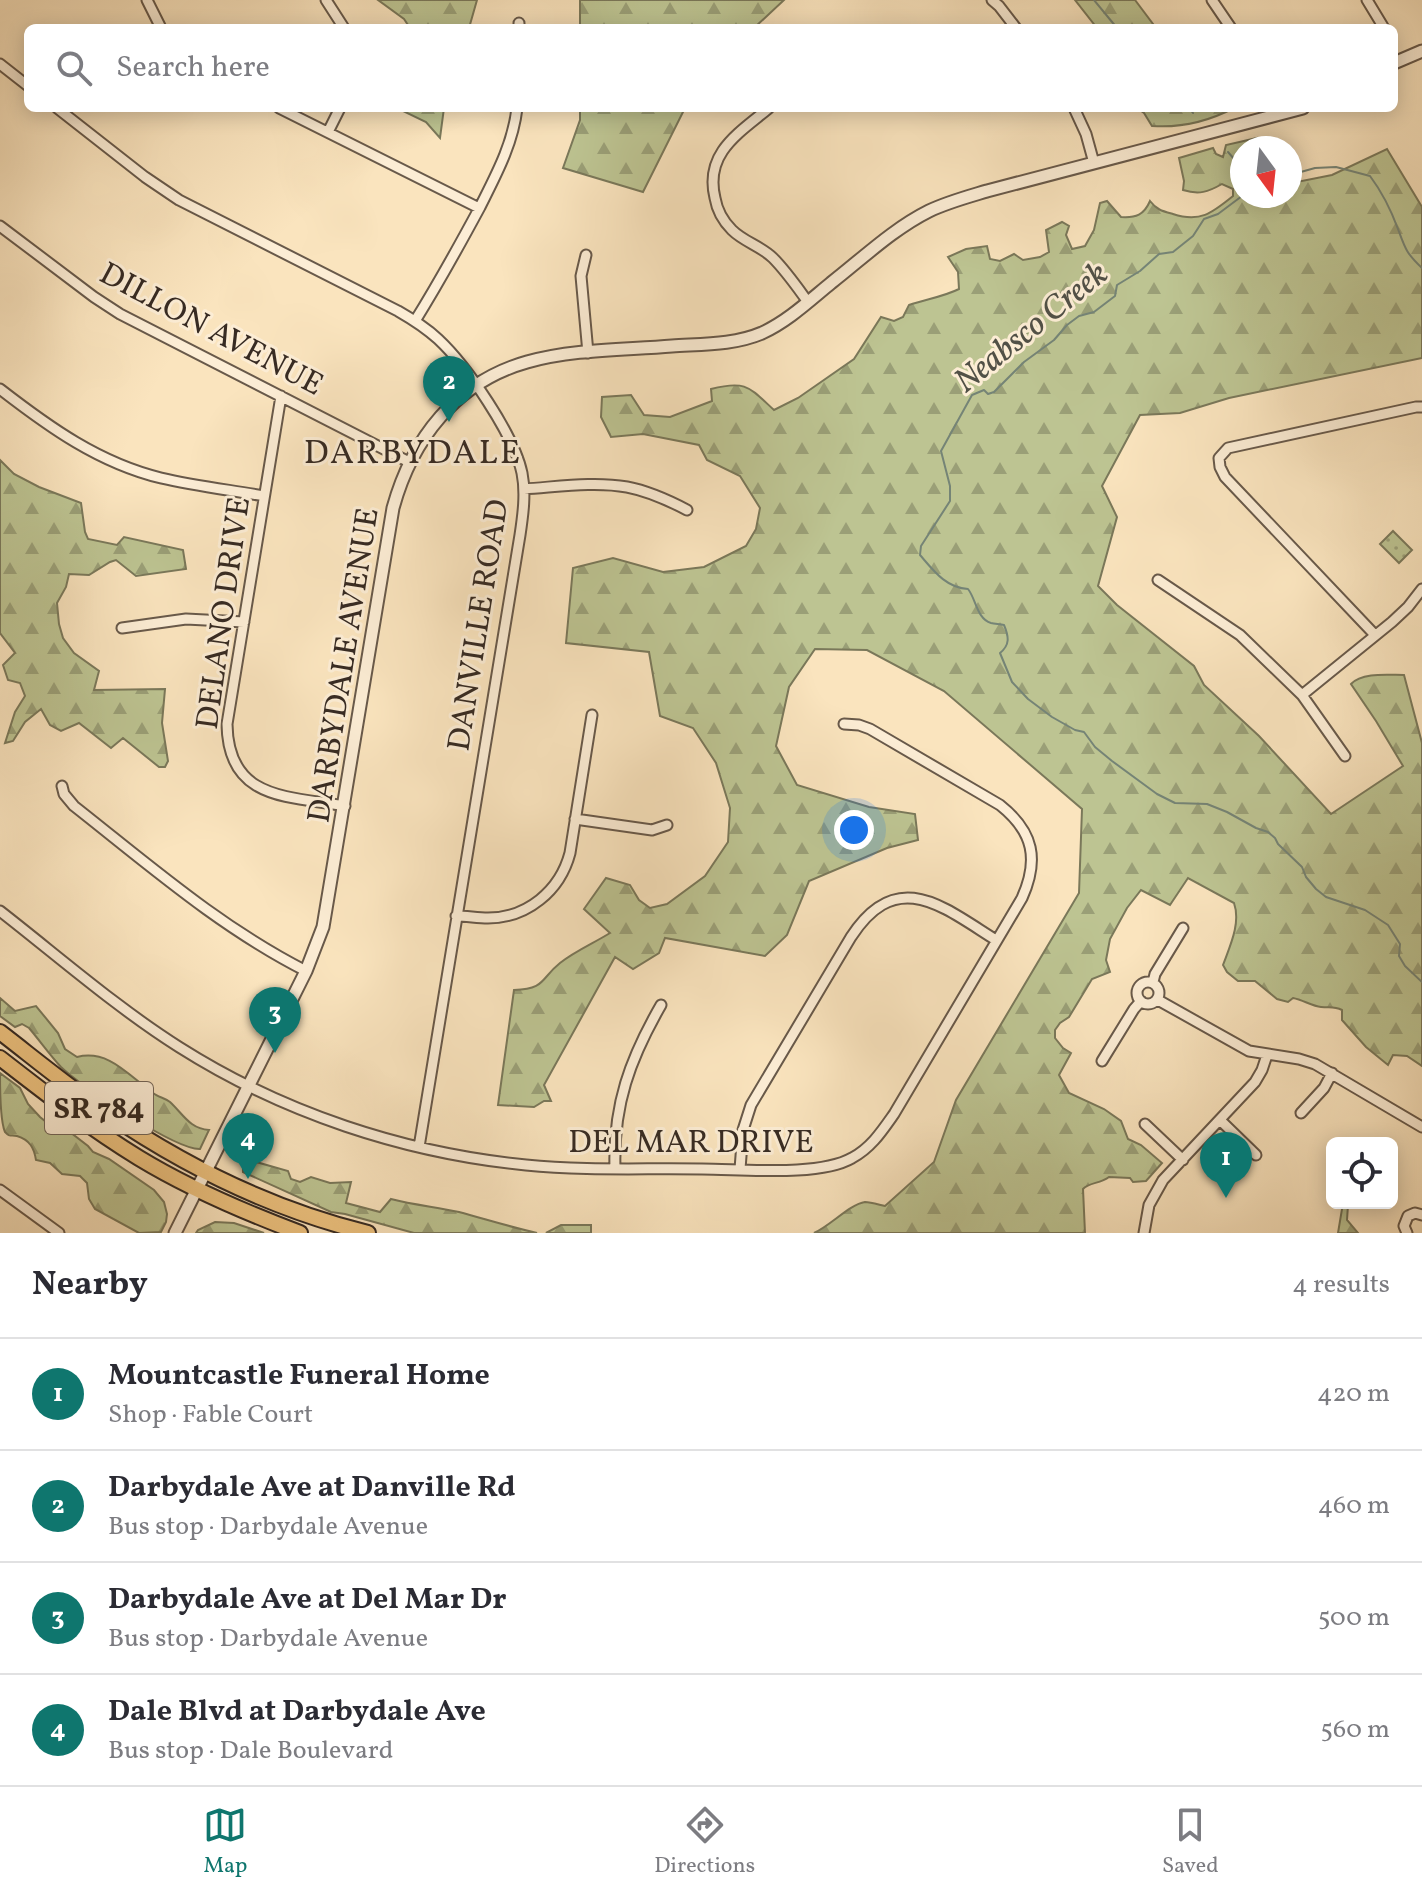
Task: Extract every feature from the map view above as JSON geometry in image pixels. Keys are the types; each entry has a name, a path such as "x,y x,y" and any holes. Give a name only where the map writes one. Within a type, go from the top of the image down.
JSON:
{"main road":[{"name":"SR 784","path":"0,1032 104,1111 169,1152 279,1204 368,1233"},
{"name":"SR 784","path":"0,1058 139,1158 237,1209 300,1233"}],"street":[{"path":"147,0 159,24"},
{"path":"326,0 341,24"},
{"path":"992,0 1013,24"},
{"path":"1212,0 1228,24"},
{"path":"1367,0 1382,24"},
{"path":"1398,57 1422,51"},
{"path":"0,64 24,83"},
{"name":"DANVILLE ROAD","path":"62,112 179,200 415,321 447,348 476,385 512,442 524,489 518,550 419,1147"},
{"path":"287,112 479,208"},
{"path":"328,132 338,112"},
{"path":"415,321 454,256 508,150 516,112"},
{"path":"764,112 731,140 717,160 712,182 715,202 726,224 774,259 808,302"},
{"path":"1076,112 1094,163"},
{"name":"DARBYDALE AVENUE","path":"175,1233 306,971 323,927 393,508 409,462 437,420 476,385 526,362 588,353 728,342 760,334 808,302 887,238 929,211 963,198 1280,112"},
{"name":"DILLON AVENUE","path":"0,226 120,314 409,462"},
{"path":"586,255 581,276 588,353"},
{"path":"0,389 63,436 111,460 161,478 264,496"},
{"name":"DELANO DRIVE","path":"281,396 227,724 228,747 236,766 250,781 270,793 345,806"},
{"path":"1375,635 1225,477 1219,458 1228,448 1422,407"},
{"path":"524,489 618,486 642,491 687,510"},
{"path":"1158,580 1240,635 1302,695 1345,756"},
{"path":"1302,695 1421,593"},
{"path":"122,628 186,619 244,622"},
{"path":"456,916 501,917 526,909 556,885 567,864 592,715"},
{"name":"DEL MAR DRIVE","path":"0,911 178,1047 248,1086 297,1108 378,1137 460,1156 528,1166 829,1167 852,1158 872,1143 894,1114 1022,898 1031,873 1032,852 1025,832 1000,805 870,729 844,724"},
{"path":"62,786 64,794 74,806 203,908 249,940 306,971"},
{"path":"575,819 652,830 667,825"},
{"path":"740,1169 743,1130 751,1105 867,915 895,900 919,899 940,906 996,940"},
{"path":"1153,982 1183,928"},
{"path":"1153,982 1159,989 1158,1000 1150,1004 1141,1001 1137,994 1138,987 1153,982"},
{"path":"1158,1000 1240,1047 1307,1061 1332,1073 1422,1127"},
{"path":"1102,1061 1141,1001"},
{"path":"615,1168 615,1128 622,1090 637,1051 661,1005"},
{"path":"1144,1233 1146,1215 1163,1180 1255,1082 1267,1055"},
{"path":"1301,1113 1324,1088 1332,1073"},
{"path":"1220,1120 1256,1155"},
{"path":"1145,1124 1183,1160"},
{"path":"0,1190 59,1233"},
{"path":"1407,1233 1404,1226 1406,1218 1415,1213 1422,1214"}],"green space":[{"path":"378,0 477,0 470,24 407,24"},
{"path":"580,0 784,0 758,24 580,24"},
{"path":"1075,0 1135,0 1153,24 1094,24"},
{"path":"405,112 443,112 440,138 426,122"},
{"path":"580,112 683,112 643,192 563,168"},
{"path":"1226,112 1194,123 1173,126 1152,126 1144,113"},
{"path":"1230,144 1230,188 1222,184 1203,192 1183,190 1179,158 1213,148 1216,154 1223,157 1226,145"},
{"path":"1387,149 1422,207 1422,358 1229,398 1180,413 1140,415 1102,486 1117,517 1098,586 1117,605 1194,666 1204,685 1259,736 1331,814 1403,766 1351,684 1368,676 1404,675 1422,743 1422,1066 1407,1056 1393,1055 1388,1065 1366,1047 1342,1020 1342,1010 1293,998 1288,1002 1277,999 1255,981 1238,981 1227,972 1223,965 1235,926 1234,903 1188,878 1170,905 1141,890 1110,939 1106,960 1110,972 1092,979 1069,1017 1055,1030 1055,1038 1071,1053 1059,1075 1069,1093 1104,1109 1121,1121 1128,1139 1141,1145 1162,1163 1146,1181 1109,1177 1085,1187 1085,1233 814,1233 859,1204 867,1202 885,1206 934,1162 956,1100 1079,893 1082,809 944,691 867,650 815,649 789,687 776,746 797,785 869,807 915,814 918,840 887,848 809,881 787,935 765,956 665,938 659,953 633,969 615,957 544,1085 551,1101 534,1107 498,1105 514,990 532,988 566,959 610,933 584,909 606,878 630,885 639,900 650,908 667,904 705,876 728,842 730,808 716,763 693,728 660,716 649,652 566,643 573,568 613,558 663,572 704,567 746,546 756,529 760,508 740,476 707,460 699,445 643,434 611,437 601,417 602,397 631,395 644,415 670,417 712,401 711,389 732,385 752,391 774,410 798,398 854,359 881,317 894,321 903,317 909,305 959,289 958,272 948,257 966,249 987,246 990,259 1000,261 1014,254 1023,260 1040,257 1049,252 1046,230 1062,222 1069,226 1066,235 1072,249 1085,246 1094,230 1100,203 1107,201 1121,217 1139,215 1150,201 1160,210 1182,217 1198,217 1230,198 1230,208 1302,208 1302,181 1332,175"},
{"path":"0,460 14,474 81,503 88,539 117,545 124,537 183,550 186,569 136,576 116,560 89,575 69,574 57,603 63,638 74,653 99,671 94,690 165,689 162,723 168,761 165,767 159,767 123,738 111,748 79,723 61,731 50,725 41,709 25,722 13,741 5,743 15,712 25,696 20,683 8,680 3,665 15,653 0,633"},
{"path":"1393,531 1412,550 1399,563 1380,544"},
{"path":"0,998 15,1011 36,1006 58,1033 65,1049 77,1057 109,1060 170,1102 192,1124 209,1130 200,1149 188,1147 150,1129 71,1076 29,1028 22,1024 15,1027 0,1016"},
{"path":"0,1073 20,1088 28,1104 45,1121 62,1126 93,1152 109,1159 154,1190 164,1202 167,1214 161,1232 139,1233 95,1209 89,1199 87,1183 80,1176 62,1174 50,1163 36,1160 28,1142 5,1132"},
{"path":"249,1160 288,1171 291,1179 300,1182 311,1177 330,1183 351,1182 346,1203 380,1212 391,1199 459,1212 537,1233 414,1233 331,1212 243,1172"},
{"path":"1342,1209 1348,1209 1347,1220 1358,1233 1338,1233"},
{"path":"215,1222 234,1223 264,1233 196,1233"},
{"path":"561,1225 591,1225 591,1233 546,1233"}],"waterway":[{"name":"Neabsco Creek","path":"1094,0 1114,24"},
{"path":"1302,172 1336,167 1370,176 1389,208 1407,250 1422,268"},
{"name":"Neabsco Creek","path":"1230,205 1204,219 1193,236 1173,252 1159,254 1117,285 1115,296 1094,312 1079,316 1067,325 994,392 988,394 984,390 972,395 941,451 950,486 950,501 921,546 920,555 947,582 968,589 986,621 1004,625 1008,640 1000,653 1012,682 1028,699 1052,717 1084,732 1095,747 1157,794 1175,803 1207,804 1268,832 1326,897 1365,910 1388,925 1400,944 1399,956 1422,982"}],"place":[{"name":"Darbydale Ave at Danville Rd","path":"449,422"},
{"name":"Darbydale Ave at Del Mar Dr","path":"275,1053"},
{"name":"Dale Blvd at Darbydale Ave","path":"248,1179"},
{"name":"Mountcastle Funeral Home","path":"1226,1198"}],"district":[{"name":"DARBYDALE","path":"413,451"}]}
